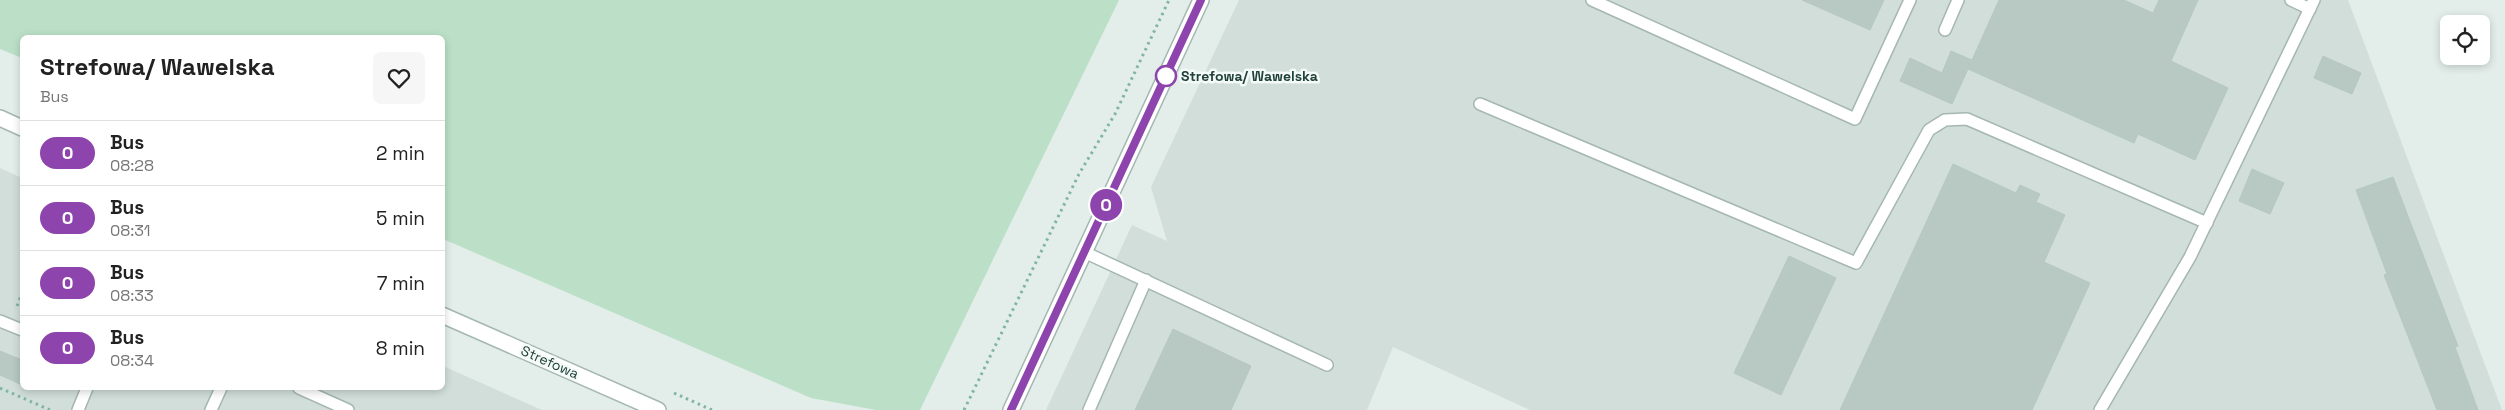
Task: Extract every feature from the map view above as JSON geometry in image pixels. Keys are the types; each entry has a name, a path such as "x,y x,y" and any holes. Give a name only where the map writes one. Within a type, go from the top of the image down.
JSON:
{"street":[{"path":"1011,410 1201,0"},
{"path":"0,118 20,127"},
{"name":"Strefowa","path":"445,316 658,410"}],"lane":[{"path":"1592,0 1856,119 1910,0"},
{"path":"1945,30 1958,0"},
{"path":"2100,410 2190,257 2312,4 2292,0"},
{"path":"1480,104 1856,264 1930,130 1945,120 1967,119 2207,223"},
{"path":"1084,252 1327,365"},
{"path":"1089,410 1146,280"},
{"path":"0,321 20,329"},
{"path":"78,410 86,390"},
{"path":"210,410 220,390"},
{"path":"303,390 348,410"}],"path":[{"path":"964,410 1079,174 1114,114 1169,0"},
{"path":"0,388 50,410"}],"shaded area":[{"path":"1239,0 2348,0 2502,410 1530,410 1393,347 1367,410 1046,410 1132,225 1167,241 1151,187"},
{"path":"0,168 20,177 20,390 445,390 445,367 542,410 0,410"}],"green space":[{"path":"0,0 1119,0 920,410 876,410 811,398 445,240 445,35 20,35 20,57 0,49"}],"building":[{"path":"1802,0 1884,0 1870,30"},
{"path":"1999,0 2124,0 2153,13 2159,0 2198,0 2171,61 2228,88 2195,160 2138,134 2134,143 1968,69 1952,104 1900,81 1910,58 1942,73 1951,51 1972,60"},
{"path":"2323,56 2361,73 2352,94 2314,78"},
{"path":"1953,164 2016,193 2020,185 2040,194 2036,202 2065,215 2044,262 2090,283 2032,410 1840,410"},
{"path":"2252,169 2284,183 2270,214 2239,201"},
{"path":"2393,177 2458,346 2455,347 2478,410 2437,410 2384,275 2387,274 2356,190"},
{"path":"1789,256 1836,278 1781,395 1734,373"},
{"path":"1173,329 1251,366 1231,410 1135,410"},
{"path":"0,351 20,359 20,384 0,375"}],"bus line":[{"name":"0","path":"1011,410 1201,0"}],"place":[{"name":"Strefowa/ Wawelska","path":"1166,76"}]}
